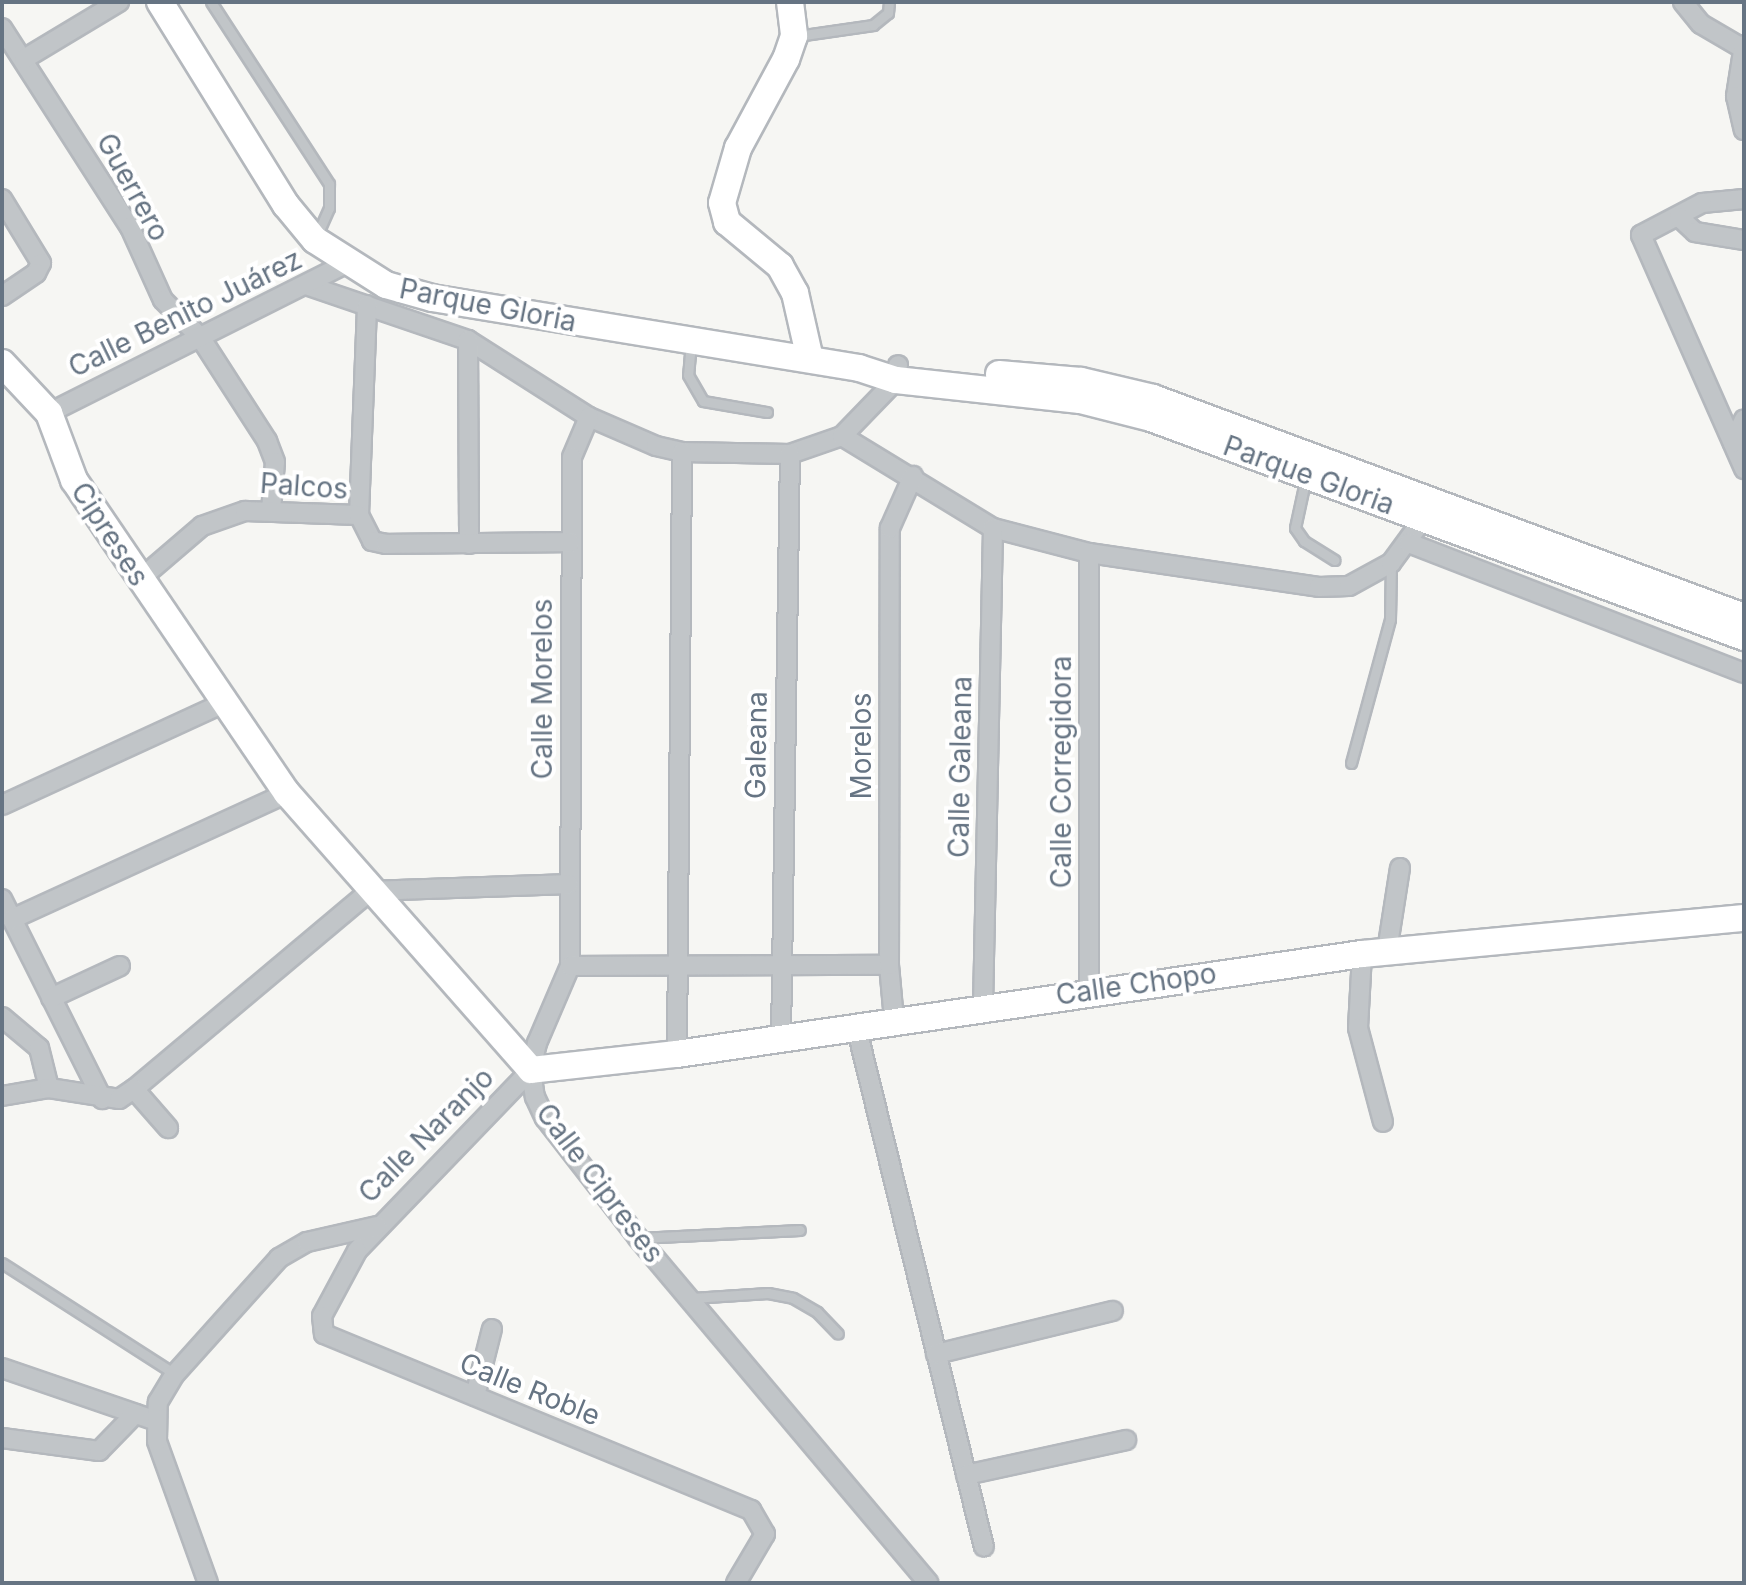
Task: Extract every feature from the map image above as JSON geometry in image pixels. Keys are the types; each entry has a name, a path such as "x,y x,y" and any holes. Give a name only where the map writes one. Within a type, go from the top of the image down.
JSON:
{"main road":[{"name":"Parque Gloria","path":"160,2 286,205 315,240 386,285 432,298 691,342 1080,400 1151,418 1307,473 1429,509 1744,617"},
{"path":"790,2 794,36 738,148 722,203 727,222 780,266 795,293 810,359"},
{"name":"Cipreses","path":"2,363 49,413 74,480 224,703"},
{"name":"Parque Gloria","path":"897,372 1081,381 1153,398 1744,637"},
{"name":"Calle Cipreses","path":"224,703 287,793 370,891 531,1070"},
{"name":"Calle Chopo","path":"531,1070 677,1054 1089,990 1374,953 1744,918"}],"street":[{"path":"24,59 119,2"},
{"path":"1683,2 1701,24 1743,47 1736,96 1744,130"},
{"name":"Guerrero","path":"2,29 130,227 163,300 200,337 272,451 271,511"},
{"path":"2,199 41,263 36,273 2,296"},
{"path":"1744,199 1702,203 1641,235 1744,469"},
{"path":"1679,217 1683,225 1695,232 1744,240"},
{"name":"Calle Benito Juárez","path":"49,413 347,263"},
{"path":"306,285 468,340 589,417 682,452 790,454 842,436 897,372"},
{"path":"359,515 367,305"},
{"path":"468,340 469,544"},
{"name":"Calle Morelos","path":"531,1070 570,966 572,457 589,417"},
{"path":"1733,443 1744,419"},
{"path":"842,436 913,476 993,528 1089,553 1319,587 1349,586 1391,563 1409,543 1429,509"},
{"path":"677,1054 682,452"},
{"name":"Galeana","path":"781,1038 790,454"},
{"name":"Morelos","path":"894,1020 889,965 890,528 913,476"},
{"name":"Palcos","path":"139,580 202,526 245,511 359,515 372,541 386,544 570,542"},
{"name":"Calle Galeana","path":"983,1007 993,528"},
{"path":"1409,543 1744,673"},
{"name":"Calle Corregidora","path":"1089,553 1089,990"},
{"path":"2,805 224,703"},
{"path":"12,919 287,793"},
{"path":"1383,1122 1358,1028 1374,953 1400,868"},
{"path":"2,1096 49,1088 102,1099 119,1099 370,891 569,884"},
{"path":"2,899 102,1099"},
{"path":"570,966 889,965"},
{"path":"51,998 120,966"},
{"path":"2,1017 39,1048 49,1088"},
{"path":"856,1026 984,1547"},
{"name":"Calle Naranjo","path":"154,1420 175,1374 279,1258 307,1242 377,1226 531,1070"},
{"name":"Calle Cipreses","path":"531,1070 545,1118 638,1238 929,1583"},
{"path":"134,1089 168,1128"},
{"name":"Calle Roble","path":"377,1226 357,1251 322,1316 324,1334 751,1510 765,1534 736,1583"},
{"path":"936,1354 1113,1311"},
{"path":"475,1396 492,1329"},
{"path":"2,1368 154,1420 208,1583"},
{"path":"2,1438 99,1451 135,1414"},
{"path":"966,1475 1126,1440"}],"lane":[{"path":"211,2 329,184 329,208 315,240"},
{"path":"794,36 873,25 888,13 889,2"},
{"path":"691,342 688,375 703,401 767,412"},
{"path":"1307,473 1295,528 1304,541 1335,560"},
{"path":"1351,763 1390,619 1391,563"},
{"path":"638,1238 800,1230"},
{"path":"2,1263 175,1374"},
{"path":"688,1299 768,1293 793,1298 817,1312 838,1334"}]}
